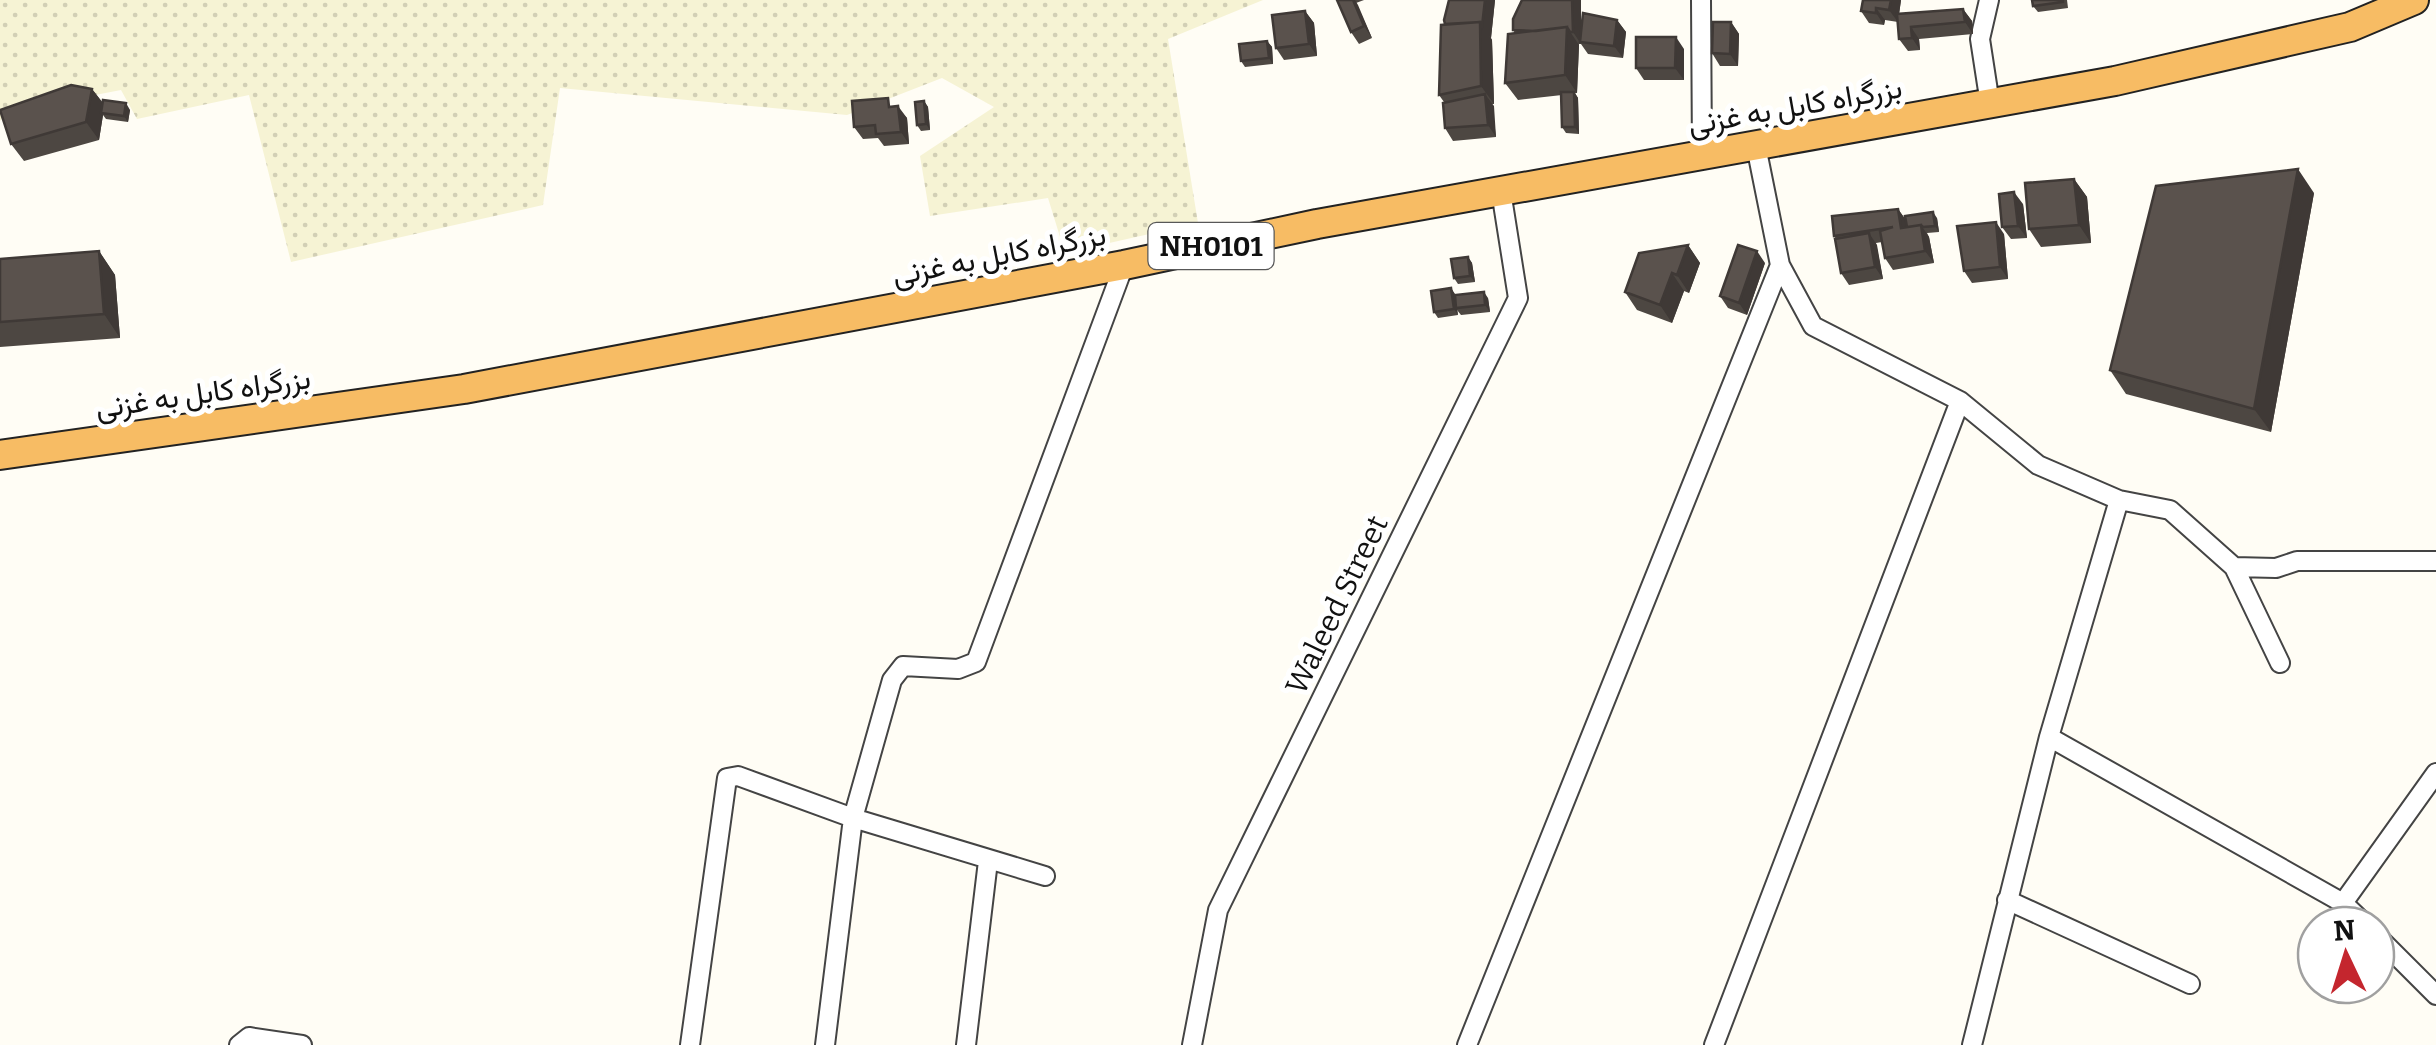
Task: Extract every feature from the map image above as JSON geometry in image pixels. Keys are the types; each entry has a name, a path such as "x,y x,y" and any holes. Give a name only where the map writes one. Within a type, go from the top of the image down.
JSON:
{"highway":[{"name":"بزرگراه کابل به غزنی","path":"0,455 464,388 1124,265 1317,224 2115,81 2350,27 2414,0"}],"street":[{"path":"1702,0 1702,156"},
{"path":"1989,0 1980,39 1990,104"},
{"path":"1756,146 1780,265 1813,326 1960,402 2038,465 2118,500 2170,510 2234,567 2280,663"},
{"name":"Waleed Street","path":"1192,1045 1218,910 1518,298 1501,192"},
{"path":"825,1045 853,818 892,680 903,666 958,669 976,662 1124,265"},
{"path":"1467,1045 1780,265"},
{"path":"1714,1045 1960,402"},
{"path":"1972,1045 2049,737 2118,500"},
{"path":"2234,567 2276,568 2298,561 2436,561"},
{"path":"2049,737 2343,903 2436,773"},
{"path":"690,1045 727,778 738,776 853,818 1045,876"},
{"path":"966,1045 988,860"},
{"path":"2007,900 2190,984"},
{"path":"2396,955 2436,995"},
{"path":"239,1045 249,1037 302,1045"}],"shaded area":[{"path":"0,0 1263,0 1168,39 1198,223 1065,253 1048,198 930,216 920,156 994,107 942,78 847,115 560,88 543,205 291,262 249,95 137,119 121,90 7,112 0,121"}],"building":[{"path":"1337,0 1353,0 1364,26 1351,32"},
{"path":"1449,0 1485,0 1482,26 1480,22 1445,24"},
{"path":"1522,0 1572,0 1573,32 1567,27 1513,30 1513,19"},
{"path":"1863,0 1891,0 1889,10 1876,8 1876,13 1861,11"},
{"path":"2032,0 2063,0 2063,2 2033,6"},
{"path":"1963,9 1965,22 1911,27 1912,38 1899,39 1897,14"},
{"path":"1305,11 1309,44 1276,48 1272,15"},
{"path":"1583,13 1617,20 1614,46 1580,42"},
{"path":"1480,22 1481,86 1439,95 1441,25"},
{"path":"1713,22 1731,22 1730,54 1712,53"},
{"path":"1567,27 1565,75 1505,83 1508,34"},
{"path":"1636,37 1676,37 1675,68 1636,68"},
{"path":"1267,41 1269,58 1241,61 1239,44"},
{"path":"71,85 92,89 86,122 11,144 0,110"},
{"path":"1561,92 1574,92 1575,127 1562,127"},
{"path":"1485,94 1488,125 1445,128 1443,103"},
{"path":"888,98 889,107 898,106 901,132 876,134 875,125 854,127 852,101"},
{"path":"103,100 126,103 124,116 101,113"},
{"path":"924,101 926,124 917,125 915,102"},
{"path":"2298,169 2254,409 2110,370 2156,186"},
{"path":"2074,179 2079,225 2029,229 2025,183"},
{"path":"2014,192 2018,226 2002,227 1999,194"},
{"path":"1898,209 1901,228 1921,225 1925,251 1885,258 1880,231 1893,227 1834,236 1832,216"},
{"path":"1933,212 1935,226 1907,227 1905,216"},
{"path":"1996,222 2000,267 1964,271 1957,226"},
{"path":"1869,233 1875,267 1841,273 1835,239"},
{"path":"1688,245 1660,305 1625,292 1639,253"},
{"path":"1738,245 1757,251 1739,303 1720,296"},
{"path":"99,251 104,314 0,322 0,259"},
{"path":"1468,257 1470,276 1454,278 1451,259"},
{"path":"1451,288 1454,309 1434,312 1431,291"},
{"path":"1484,292 1485,305 1456,308 1455,295"}]}
